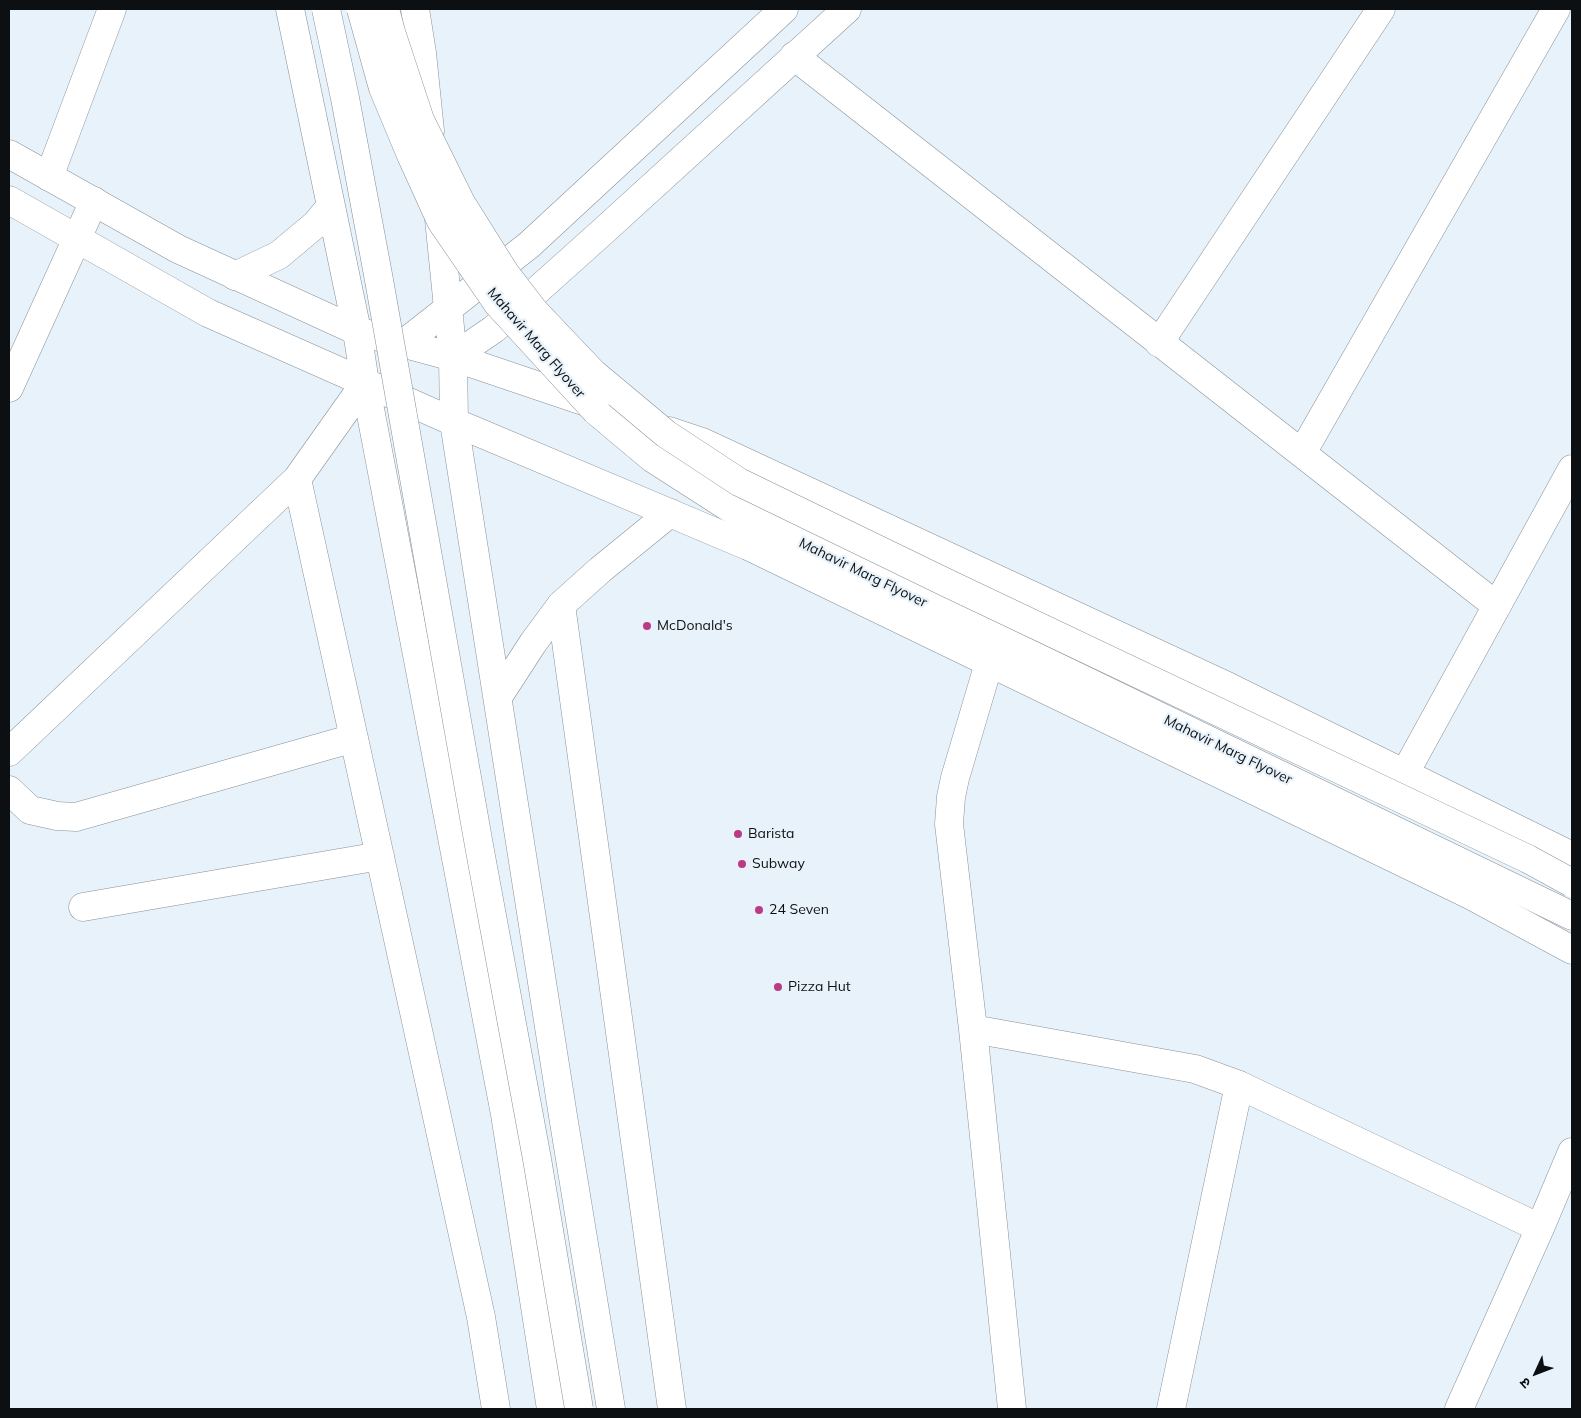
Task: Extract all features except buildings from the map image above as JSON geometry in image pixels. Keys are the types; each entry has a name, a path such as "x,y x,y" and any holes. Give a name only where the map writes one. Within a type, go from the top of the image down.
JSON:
{"main road":[{"path":"49,177 112,9"},
{"path":"290,9 357,331 365,383 505,1114 551,1409"},
{"path":"326,9 345,98 537,1159 579,1409"},
{"name":"Mahavir Marg Flyover","path":"361,9 383,88 441,221 498,304 596,411 652,458 733,510 1572,916"},
{"name":"Mahavir Marg Flyover","path":"385,9 420,120 461,203 505,273 535,312 593,373 666,434 739,482 1528,859 1572,883"},
{"path":"415,9 422,53 453,357 454,422 611,1409"},
{"path":"9,752 297,479 365,383 403,344 529,245 784,9"},
{"path":"453,357 494,329 847,9"},
{"path":"1159,343 1381,9"},
{"path":"1302,453 1557,9 1572,18"},
{"path":"794,56 1497,606"},
{"path":"9,154 178,249 357,331 453,357 702,442 1229,687 1572,856"},
{"path":"9,200 208,313 454,422 748,546 1463,892 1572,950"},
{"path":"9,388 94,201"},
{"path":"235,276 279,255 316,224 331,206"},
{"path":"1405,773 1572,469"},
{"path":"297,479 479,1308 496,1409"},
{"path":"498,697 532,643 561,605 600,570 670,513"},
{"path":"561,605 672,1409"},
{"path":"989,663 955,778 951,797 949,824 973,1028 1012,1409"},
{"path":"9,790 30,810 57,816 76,816 354,738"},
{"path":"83,907 380,856"},
{"path":"973,1028 1195,1069 1239,1085 1540,1228"},
{"path":"1171,1409 1239,1085"},
{"path":"1459,1409 1572,1152"}],"place":[{"name":"McDonald's","path":"647,626"},
{"name":"Barista","path":"738,834"},
{"name":"Subway","path":"742,864"},
{"name":"24 Seven","path":"759,910"},
{"name":"Pizza Hut","path":"778,987"}]}
